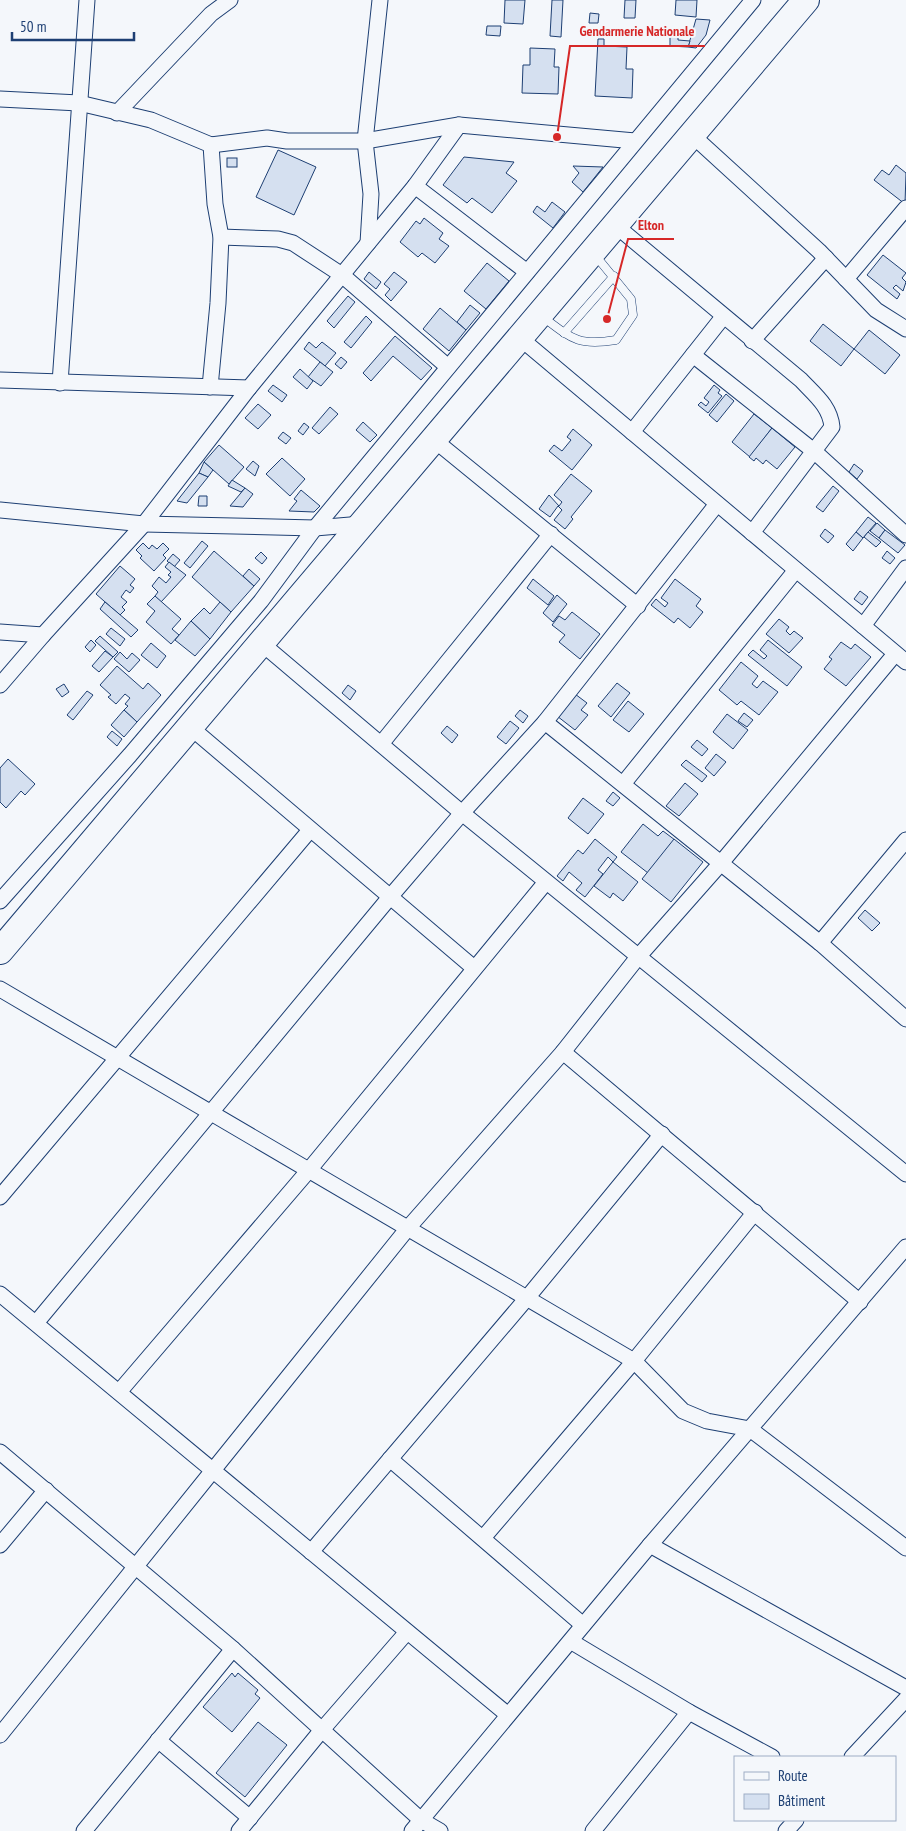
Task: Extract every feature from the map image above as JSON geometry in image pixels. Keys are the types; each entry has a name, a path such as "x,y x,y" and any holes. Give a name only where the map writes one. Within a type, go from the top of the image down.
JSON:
{"highway":[{"path":"0,951 806,0"}],"street":[{"path":"60,383 87,0"},
{"path":"117,113 211,14 230,0"},
{"path":"368,243 372,194 365,141 380,0"},
{"path":"0,901 130,755 261,601 315,528 753,0"},
{"path":"0,99 79,103 151,120 211,144 267,138 287,141 365,141 459,125 635,141"},
{"path":"0,686 43,634 144,524 249,388 415,186 459,125"},
{"path":"692,134 826,258 876,310 906,329"},
{"path":"210,387 218,303 221,237 215,204 211,144"},
{"path":"415,186 527,272"},
{"path":"846,279 906,208"},
{"path":"615,225 723,317 801,380 823,402 831,414 832,427 752,533"},
{"path":"221,237 278,238 293,243 342,276 448,367"},
{"path":"752,341 826,258"},
{"path":"632,432 723,317"},
{"path":"0,1735 408,1228 563,1052 638,957 901,658 520,338"},
{"path":"693,355 814,452 906,535"},
{"path":"0,380 249,388"},
{"path":"433,439 638,606"},
{"path":"36,1323 390,897 462,813 546,722 717,504"},
{"path":"0,510 144,524 315,528 362,524"},
{"path":"381,744 551,534"},
{"path":"863,626 906,568"},
{"path":"623,784 796,570"},
{"path":"0,632 43,634"},
{"path":"260,642 462,813 906,1174"},
{"path":"546,722 820,943 906,1019"},
{"path":"189,726 474,968"},
{"path":"0,1197 310,830"},
{"path":"820,943 906,840"},
{"path":"119,1392 308,1170 546,882"},
{"path":"0,989 634,1361 683,1411 707,1422 750,1429 906,1548"},
{"path":"563,1052 860,1302"},
{"path":"311,1552 528,1298 662,1134"},
{"path":"482,1538 634,1361 755,1212"},
{"path":"416,1825 572,1642 583,1625 650,1545 906,1247"},
{"path":"0,1294 508,1715"},
{"path":"0,1452 233,1650 321,1731 416,1825 440,1831"},
{"path":"390,1458 583,1625"},
{"path":"0,1546 46,1490"},
{"path":"650,1545 906,1688"},
{"path":"240,1831 321,1731 407,1632"},
{"path":"572,1642 689,1712 770,1756"},
{"path":"84,1831 233,1650"},
{"path":"853,1756 906,1699"},
{"path":"593,1831 689,1712"},
{"path":"158,1740 250,1818"},
{"path":"786,1831 795,1821"}],"lane":[{"path":"540,314 564,333 582,342 592,344 616,340 633,315 631,299 593,252"},
{"path":"564,333 614,276"}],"building":[{"path":"505,0 525,0 523,24 504,23"},
{"path":"552,0 563,0 561,37 550,36"},
{"path":"625,0 636,0 635,18 624,18"},
{"path":"676,0 697,0 696,17 675,15"},
{"path":"590,13 599,14 598,23 589,23"},
{"path":"696,19 710,20 706,35 696,48 688,47"},
{"path":"487,26 501,26 500,36 486,35"},
{"path":"670,31 678,32 678,40 690,41 688,47 670,46"},
{"path":"598,39 604,39 604,46 627,47 626,69 633,69 632,98 595,96"},
{"path":"530,48 555,49 554,67 559,67 558,94 522,93 523,65 530,65"},
{"path":"278,150 316,167 294,215 256,197"},
{"path":"464,157 514,162 506,173 517,181 492,213 472,198 467,203 443,185"},
{"path":"227,158 237,158 237,167 227,167"},
{"path":"896,165 906,173 905,204 874,180 882,170 889,175"},
{"path":"573,166 603,167 583,192 572,182 579,173"},
{"path":"552,202 565,212 553,228 533,212 537,206 545,212"},
{"path":"424,218 443,233 439,239 449,246 435,263 422,253 418,257 400,242 416,221 420,224"},
{"path":"883,255 906,273 902,278 906,282 903,291 896,285 893,288 900,294 897,299 867,275"},
{"path":"487,263 509,281 486,309 464,291"},
{"path":"369,272 381,282 376,289 364,279"},
{"path":"394,272 407,282 391,301 385,295 390,289 384,284"},
{"path":"348,296 355,302 334,328 327,321"},
{"path":"470,305 480,313 466,330 457,322"},
{"path":"440,308 466,330 449,351 423,329"},
{"path":"366,316 372,322 351,348 344,342"},
{"path":"823,324 854,349 841,366 810,341"},
{"path":"869,330 900,355 885,374 854,349"},
{"path":"395,336 432,368 421,380 393,356 371,381 363,373"},
{"path":"309,342 316,348 322,342 336,353 325,366 304,349"},
{"path":"341,357 347,362 341,369 335,364"},
{"path":"320,362 333,372 321,386 308,377"},
{"path":"300,369 313,381 307,389 293,377"},
{"path":"273,385 287,395 282,402 268,391"},
{"path":"714,385 720,390 718,393 722,396 708,413 698,405 701,402 706,406 709,402 704,398"},
{"path":"726,394 734,401 717,422 709,415"},
{"path":"258,404 271,415 258,429 245,418"},
{"path":"330,407 338,414 319,434 312,428"},
{"path":"754,414 772,428 750,457 732,442"},
{"path":"363,422 377,435 370,442 356,430"},
{"path":"304,423 309,427 303,435 298,431"},
{"path":"772,428 795,447 777,469 766,460 763,464 756,458 754,461 749,457"},
{"path":"573,429 592,445 572,470 549,451 554,445 562,451 571,440 567,437"},
{"path":"283,432 291,438 286,444 278,438"},
{"path":"219,445 244,467 229,484 204,462"},
{"path":"282,458 305,479 290,496 266,474"},
{"path":"253,461 259,466 255,476 246,469"},
{"path":"204,462 213,470 208,477 199,473"},
{"path":"854,464 863,471 857,479 849,472"},
{"path":"199,473 208,477 187,503 177,501"},
{"path":"571,474 592,491 571,517 573,519 565,529 554,520 562,510 558,506 550,517 539,509 549,495 559,506 562,502 554,495"},
{"path":"232,480 245,488 241,492 228,486"},
{"path":"833,486 839,491 823,512 816,507"},
{"path":"245,488 253,494 243,507 230,506"},
{"path":"301,490 320,506 314,512 289,511 297,501 294,499"},
{"path":"199,496 207,496 207,506 198,506"},
{"path":"868,517 876,523 863,538 856,532"},
{"path":"877,523 885,530 879,538 870,531"},
{"path":"825,529 834,536 828,543 820,536"},
{"path":"885,530 905,545 898,553 879,538"},
{"path":"856,532 863,538 853,551 846,544"},
{"path":"868,532 881,542 876,547 864,537"},
{"path":"202,541 208,546 190,568 184,563"},
{"path":"143,543 149,549 152,545 157,549 163,543 169,549 163,555 166,558 154,571 140,558 142,556 136,550"},
{"path":"214,551 254,586 231,612 192,577"},
{"path":"887,551 895,558 890,564 882,558"},
{"path":"261,552 267,558 262,564 255,558"},
{"path":"173,554 180,560 174,567 167,561"},
{"path":"169,562 186,575 161,602 155,596 158,592 152,586 159,577 166,583 171,577 168,575 171,572 165,567"},
{"path":"120,566 135,579 130,585 134,588 130,593 126,590 121,597 127,602 122,607 125,610 120,615 96,594"},
{"path":"249,569 260,579 254,586 243,576"},
{"path":"533,579 554,596 548,605 527,588"},
{"path":"675,579 701,599 696,606 703,612 690,628 678,618 674,623 651,605 656,599 665,607 668,603 661,598"},
{"path":"860,591 868,597 862,605 854,599"},
{"path":"557,595 567,604 553,622 543,613"},
{"path":"155,596 181,619 172,629 179,635 171,644 146,622 155,611 147,604"},
{"path":"105,602 138,630 131,637 100,609"},
{"path":"220,602 231,612 210,639 191,621 204,608 210,614"},
{"path":"572,612 600,634 580,659 559,642 565,635 552,625 559,616 565,620"},
{"path":"779,619 789,627 786,631 790,635 794,631 803,638 789,653 766,634"},
{"path":"191,621 210,639 195,656 175,640"},
{"path":"111,628 125,639 120,646 106,634"},
{"path":"100,636 118,652 113,657 95,641"},
{"path":"91,640 96,645 90,652 85,647"},
{"path":"768,640 802,667 787,686 748,655 753,650 764,659 767,656 760,650"},
{"path":"841,642 851,649 855,644 871,657 846,686 824,669 832,659 829,657"},
{"path":"151,643 166,656 157,668 141,655"},
{"path":"105,651 113,657 99,672 92,666"},
{"path":"120,652 127,659 132,653 140,660 129,672 114,659"},
{"path":"741,662 758,676 752,684 757,688 763,681 778,692 759,715 741,701 737,705 719,690"},
{"path":"117,666 143,689 148,683 161,695 137,722 124,710 128,706 125,704 130,698 125,694 116,704 108,697 111,695 100,685"},
{"path":"617,683 630,693 611,717 598,706"},
{"path":"64,684 69,692 62,697 56,689"},
{"path":"348,685 356,691 350,700 342,693"},
{"path":"87,691 93,695 73,720 67,715"},
{"path":"575,694 587,703 581,710 588,715 575,730 557,716"},
{"path":"628,701 644,714 629,732 613,720"},
{"path":"124,710 137,722 124,737 111,725"},
{"path":"520,710 528,716 523,723 515,716"},
{"path":"744,713 753,720 747,727 738,721"},
{"path":"727,714 748,730 733,749 713,732"},
{"path":"510,721 519,728 506,744 497,737"},
{"path":"447,726 458,735 452,743 441,733"},
{"path":"112,731 122,739 117,746 107,737"},
{"path":"697,740 708,749 702,756 691,747"},
{"path":"716,754 726,762 714,776 705,768"},
{"path":"8,759 35,784 25,795 21,791 6,808 0,802 0,768"},
{"path":"686,760 707,776 702,782 681,765"},
{"path":"685,783 698,794 679,816 666,806"},
{"path":"613,792 620,798 613,806 606,801"},
{"path":"583,798 604,814 588,834 568,818"},
{"path":"643,824 658,836 663,831 675,840 648,873 621,852"},
{"path":"595,839 617,857 613,862 608,857 598,870 603,874 585,897 576,890 582,883 569,872 563,881 557,876 578,850 583,854"},
{"path":"674,839 703,862 671,902 642,879"},
{"path":"613,862 638,882 623,901 613,893 610,898 594,886"},
{"path":"865,910 880,923 872,931 858,918"},
{"path":"232,1673 235,1677 238,1673 258,1690 255,1694 260,1698 232,1732 203,1707"},
{"path":"258,1722 287,1745 245,1797 216,1773"}],"place":[{"name":"Gendarmerie Nationale","path":"557,137"},
{"name":"Elton","path":"607,319"}]}
